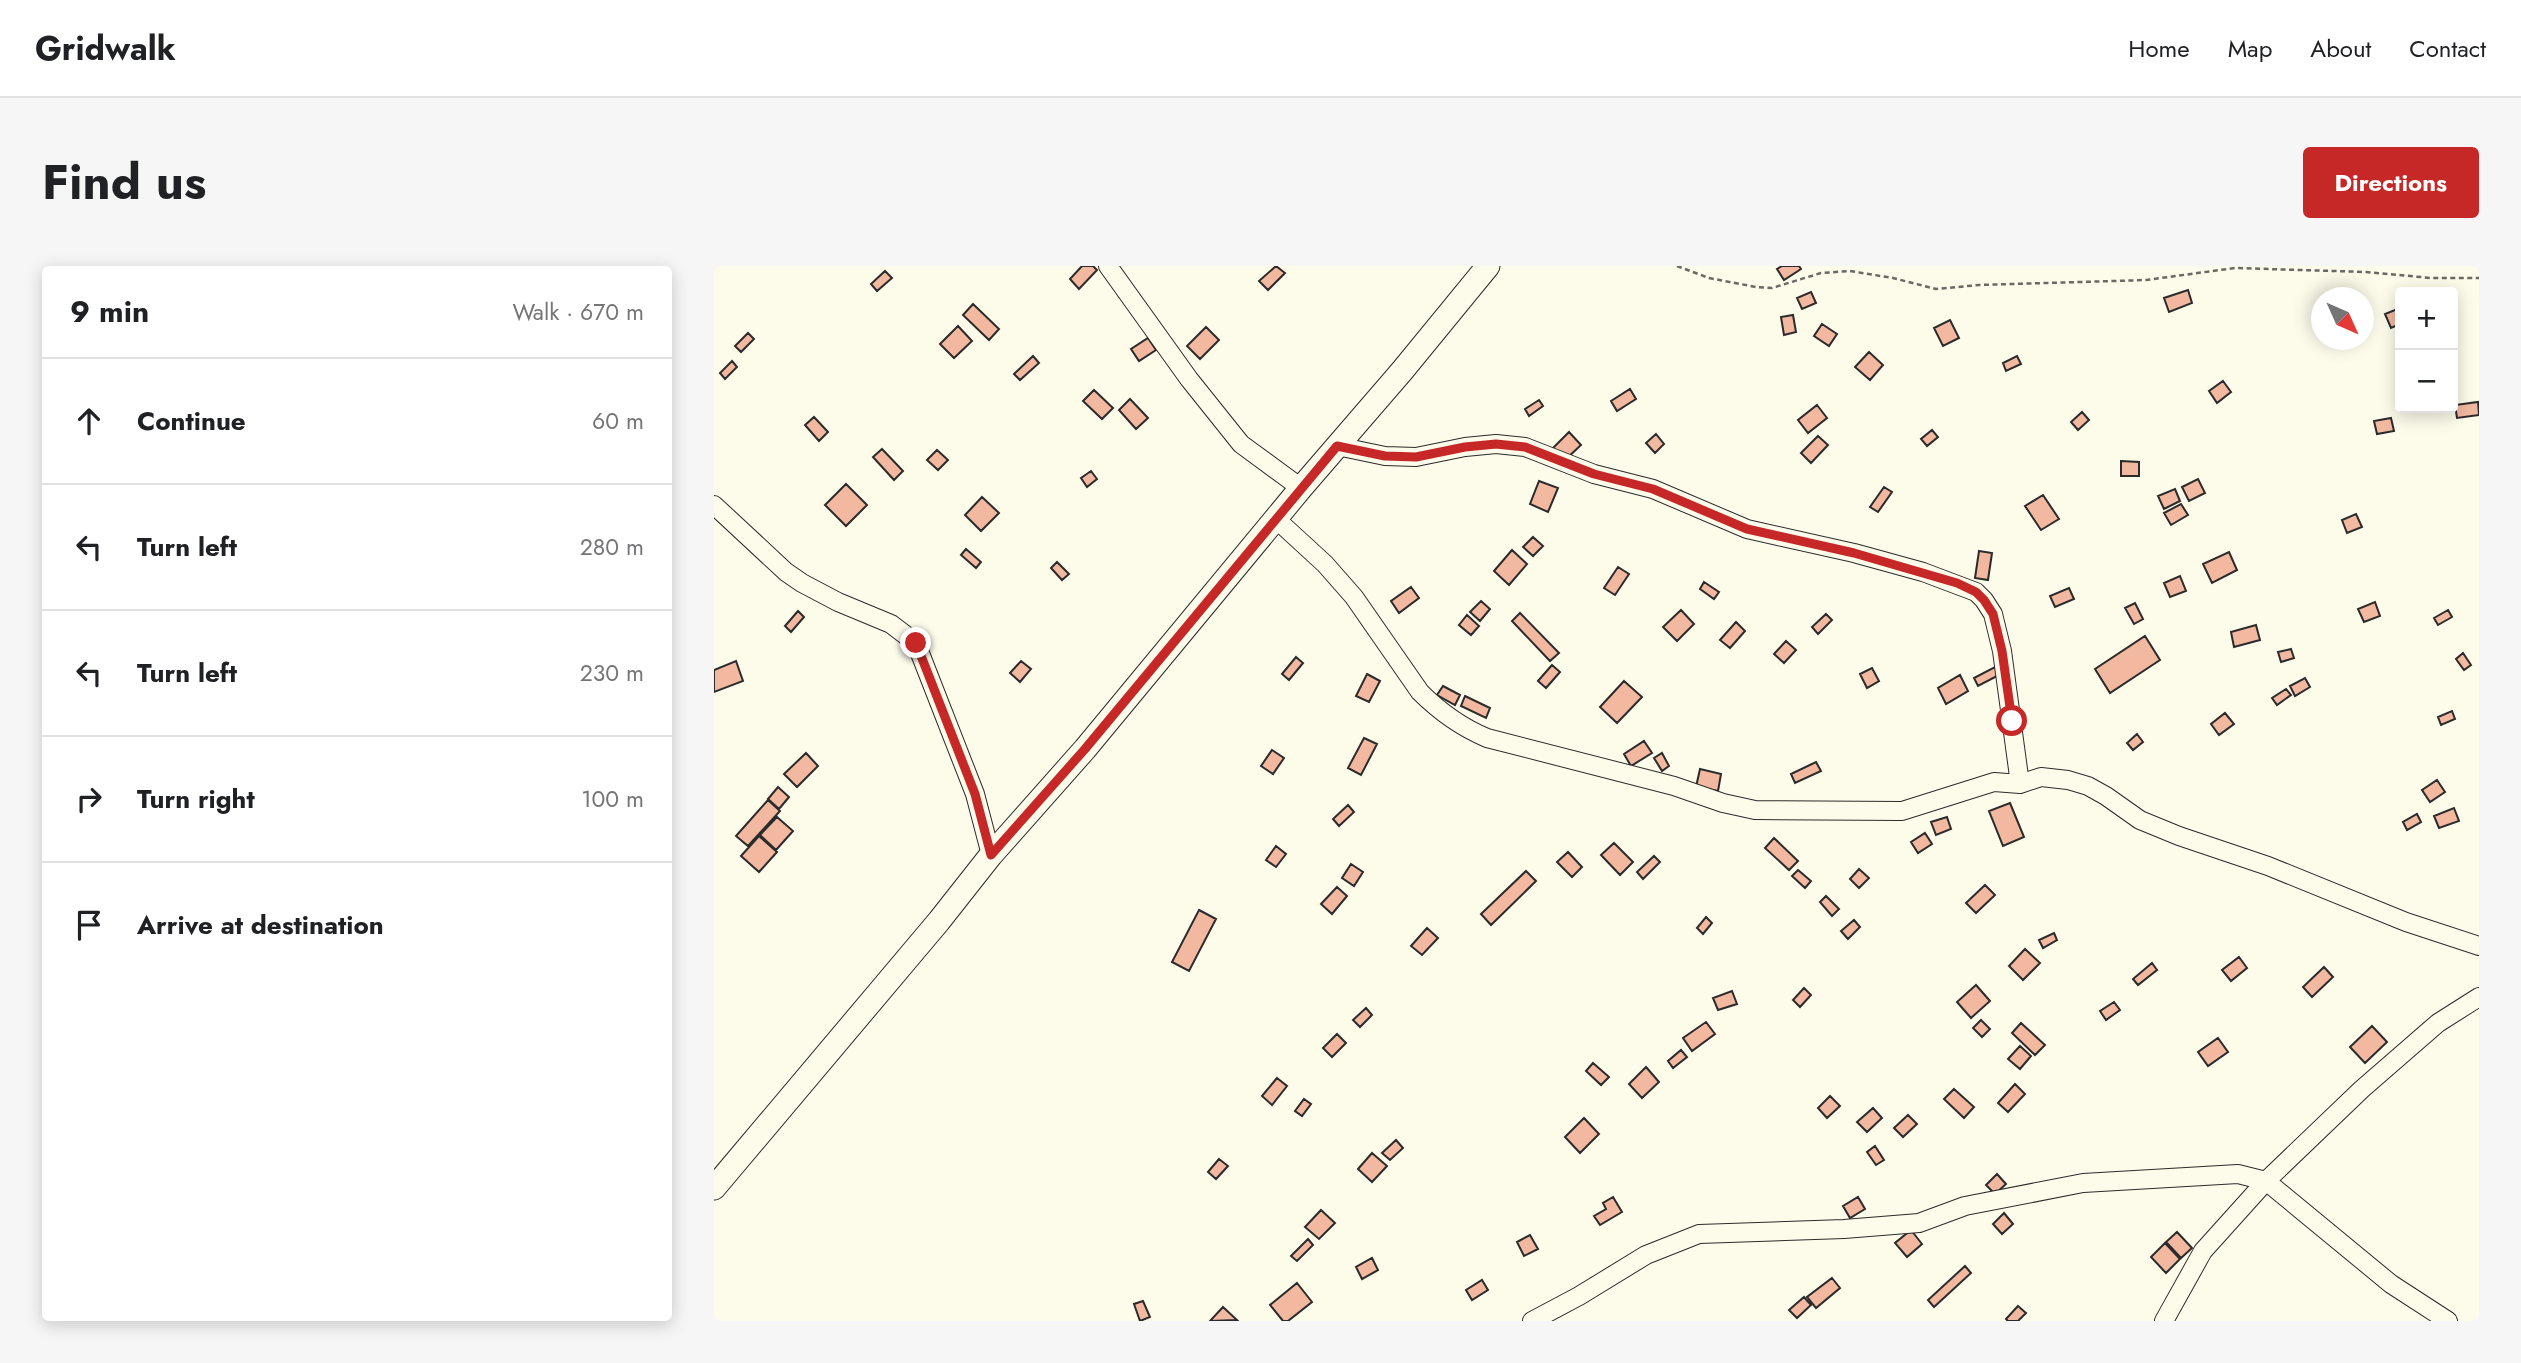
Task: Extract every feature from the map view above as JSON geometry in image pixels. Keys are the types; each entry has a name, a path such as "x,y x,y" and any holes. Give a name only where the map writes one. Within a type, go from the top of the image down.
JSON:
{"main road":[{"path":"714,1188 939,921 991,855 1085,749 1489,266"}],"street":[{"path":"1108,266 1196,388 1241,444 1301,488"},
{"path":"1337,446 1385,456 1416,457 1496,444 1525,447 1594,474 1653,489 1747,529 1866,556 1923,572 1976,592 1993,614 2002,651 2020,784"},
{"path":"714,505 786,572 802,583 838,602 891,624 916,643 975,794 991,855"},
{"path":"1276,519 1325,564 1354,597 1407,677 1426,699 1462,727 1487,738 1674,786 1755,810 1902,811 1994,782 2020,784 2041,777 2068,780 2088,786 2140,820 2179,836 2268,866 2406,922 2479,946"},
{"path":"2164,1321 2203,1251 2266,1181 2362,1089 2438,1023 2479,997"},
{"path":"1532,1321 1646,1255 1699,1234 1844,1229 1919,1223 1965,1206 2083,1183 2238,1174 2266,1181 2381,1276 2448,1321"}],"path":[{"path":"1677,266 1709,278 1772,288 1821,273 1850,271 1936,289 2146,280 2235,268 2479,278"}],"building":[{"path":"1082,266 1093,266 1097,270 1079,289 1070,279"},
{"path":"1276,266 1285,273 1268,290 1259,281"},
{"path":"1782,266 1799,266 1801,269 1784,280 1777,269"},
{"path":"885,271 892,278 877,291 871,284"},
{"path":"2188,290 2192,303 2169,312 2164,298"},
{"path":"1811,292 1816,303 1802,309 1797,298"},
{"path":"973,304 999,329 989,340 963,315"},
{"path":"2395,310 2395,326 2391,328 2385,314"},
{"path":"1793,315 1796,332 1784,335 1781,317"},
{"path":"1950,320 1959,338 1943,346 1934,328"},
{"path":"1822,324 1837,334 1829,346 1814,336"},
{"path":"958,326 972,341 954,358 940,344"},
{"path":"1206,327 1219,340 1200,359 1187,346"},
{"path":"748,333 754,339 741,352 735,346"},
{"path":"1148,338 1156,350 1139,361 1131,349"},
{"path":"1869,352 1883,365 1870,380 1855,367"},
{"path":"1033,356 1039,363 1020,380 1014,374"},
{"path":"2017,356 2021,364 2006,371 2003,363"},
{"path":"732,361 737,367 725,379 720,373"},
{"path":"2223,381 2231,392 2217,403 2209,391"},
{"path":"1630,389 1636,399 1617,411 1611,401"},
{"path":"1094,390 1113,408 1102,419 1083,401"},
{"path":"1130,399 1148,418 1136,429 1119,410"},
{"path":"1539,400 1543,406 1529,416 1525,409"},
{"path":"2478,402 2479,415 2457,418 2458,405"},
{"path":"1817,405 1827,418 1808,433 1798,420"},
{"path":"2082,412 2089,420 2078,430 2071,422"},
{"path":"814,417 828,432 819,441 805,425"},
{"path":"2391,418 2394,431 2377,434 2374,421"},
{"path":"1932,430 1938,437 1927,446 1921,439"},
{"path":"1569,432 1581,445 1565,460 1553,448"},
{"path":"1656,434 1664,444 1655,453 1646,443"},
{"path":"1818,436 1828,445 1811,463 1801,453"},
{"path":"882,449 903,471 894,480 873,457"},
{"path":"937,450 948,460 938,470 927,460"},
{"path":"2121,461 2139,462 2139,476 2121,476"},
{"path":"1091,471 1097,479 1087,487 1081,478"},
{"path":"2198,479 2205,493 2189,501 2182,487"},
{"path":"1539,481 1558,488 1548,512 1530,504"},
{"path":"846,484 867,505 846,526 825,505"},
{"path":"1884,487 1892,492 1878,512 1870,507"},
{"path":"2175,489 2180,501 2164,509 2158,496"},
{"path":"2043,495 2059,519 2041,530 2025,506"},
{"path":"982,497 999,513 981,531 965,515"},
{"path":"2181,504 2188,515 2171,525 2164,513"},
{"path":"2356,514 2362,527 2347,533 2342,520"},
{"path":"1533,537 1543,546 1533,556 1523,547"},
{"path":"966,549 981,562 976,568 961,555"},
{"path":"1512,550 1527,564 1509,585 1494,571"},
{"path":"1979,551 1992,553 1988,580 1975,578"},
{"path":"2229,552 2237,570 2212,583 2203,564"},
{"path":"1057,562 1069,574 1062,580 1051,568"},
{"path":"1618,567 1629,574 1615,595 1604,588"},
{"path":"2180,576 2186,591 2170,597 2164,583"},
{"path":"1704,582 1719,592 1714,599 1700,589"},
{"path":"1411,587 1419,598 1399,613 1391,601"},
{"path":"2069,588 2074,599 2055,607 2050,596"},
{"path":"1481,601 1490,609 1480,621 1470,612"},
{"path":"2375,602 2380,616 2364,622 2358,609"},
{"path":"2135,603 2143,619 2134,624 2125,608"},
{"path":"1681,610 1694,624 1677,641 1663,627"},
{"path":"2448,610 2452,617 2438,625 2434,618"},
{"path":"798,611 804,617 791,632 785,626"},
{"path":"1520,613 1559,653 1550,661 1512,621"},
{"path":"1826,614 1832,620 1818,634 1812,627"},
{"path":"1467,615 1479,626 1471,635 1459,625"},
{"path":"1736,622 1745,631 1730,648 1720,640"},
{"path":"2256,625 2260,640 2234,647 2231,632"},
{"path":"2145,636 2160,660 2110,693 2095,669"},
{"path":"1786,641 1796,650 1784,663 1774,654"},
{"path":"2291,649 2294,658 2281,662 2278,652"},
{"path":"2463,653 2471,665 2464,670 2456,659"},
{"path":"1296,657 1303,663 1289,680 1282,674"},
{"path":"736,661 743,681 714,692 714,670"},
{"path":"1021,661 1031,669 1020,682 1010,673"},
{"path":"1552,665 1560,672 1546,688 1538,681"},
{"path":"1995,667 1999,675 1978,686 1974,678"},
{"path":"1872,668 1879,681 1867,688 1860,674"},
{"path":"1367,674 1380,681 1369,702 1356,696"},
{"path":"1960,675 1968,691 1946,704 1938,688"},
{"path":"2305,678 2310,687 2295,696 2290,686"},
{"path":"1624,681 1642,697 1617,723 1600,707"},
{"path":"1443,686 1460,695 1455,705 1437,695"},
{"path":"2286,689 2291,695 2277,705 2272,698"},
{"path":"1465,696 1490,708 1486,718 1461,706"},
{"path":"2452,711 2455,719 2441,725 2438,717"},
{"path":"2225,713 2234,724 2219,735 2211,724"},
{"path":"2137,734 2143,742 2133,750 2127,743"},
{"path":"1364,738 1377,744 1361,775 1348,768"},
{"path":"1644,741 1652,753 1631,766 1624,754"},
{"path":"1272,750 1284,758 1273,774 1261,766"},
{"path":"806,753 818,766 797,787 784,774"},
{"path":"1662,753 1669,766 1662,771 1654,758"},
{"path":"1816,762 1821,771 1795,783 1791,774"},
{"path":"1700,769 1721,774 1718,791 1696,787"},
{"path":"2437,780 2445,792 2430,802 2422,790"},
{"path":"778,787 789,797 779,809 768,799"},
{"path":"768,800 780,811 748,846 736,836"},
{"path":"2010,803 2024,837 2003,846 1989,811"},
{"path":"1348,805 1354,812 1339,826 1333,819"},
{"path":"2454,808 2459,821 2439,828 2434,816"},
{"path":"2417,814 2421,822 2407,830 2403,822"},
{"path":"777,817 793,831 776,850 760,835"},
{"path":"1947,817 1951,829 1936,835 1931,822"},
{"path":"1925,833 1932,844 1918,853 1911,842"},
{"path":"759,836 777,852 759,872 741,856"},
{"path":"1774,838 1798,861 1789,870 1765,848"},
{"path":"1614,843 1633,862 1620,875 1601,855"},
{"path":"1276,846 1286,854 1276,867 1266,860"},
{"path":"1568,852 1582,867 1572,877 1557,862"},
{"path":"1654,856 1660,862 1643,879 1637,872"},
{"path":"1351,864 1363,872 1354,886 1342,878"},
{"path":"1859,869 1869,878 1859,888 1850,879"},
{"path":"1798,870 1811,881 1805,888 1792,876"},
{"path":"1526,871 1536,881 1491,925 1481,914"},
{"path":"1985,885 1995,895 1976,913 1966,903"},
{"path":"1337,887 1347,896 1332,914 1321,904"},
{"path":"1826,896 1839,909 1832,916 1820,902"},
{"path":"1199,910 1216,919 1189,971 1172,962"},
{"path":"1706,917 1712,923 1703,934 1697,928"},
{"path":"1854,920 1860,927 1848,939 1841,931"},
{"path":"1427,928 1438,938 1422,955 1411,946"},
{"path":"2054,933 2057,940 2043,948 2039,940"},
{"path":"2025,949 2040,963 2023,980 2009,966"},
{"path":"2239,957 2247,968 2231,981 2222,970"},
{"path":"2152,963 2157,970 2138,985 2133,979"},
{"path":"2324,967 2333,977 2312,997 2303,987"},
{"path":"1976,985 1990,1001 1971,1018 1957,1002"},
{"path":"1804,988 1811,995 1800,1007 1793,1000"},
{"path":"1732,991 1737,1004 1718,1010 1713,998"},
{"path":"2114,1002 2120,1010 2106,1020 2100,1011"},
{"path":"1366,1008 1372,1015 1360,1027 1353,1020"},
{"path":"1981,1020 1990,1029 1982,1037 1973,1028"},
{"path":"1706,1022 1715,1034 1692,1051 1683,1038"},
{"path":"2021,1023 2045,1045 2035,1055 2012,1033"},
{"path":"2372,1026 2387,1042 2365,1063 2350,1047"},
{"path":"1337,1034 1346,1043 1332,1057 1323,1048"},
{"path":"2218,1038 2228,1052 2208,1066 2198,1052"},
{"path":"2020,1046 2031,1056 2020,1069 2008,1059"},
{"path":"1681,1050 1687,1057 1673,1068 1668,1061"},
{"path":"1593,1063 1609,1077 1601,1085 1586,1071"},
{"path":"1646,1067 1659,1082 1642,1098 1629,1084"},
{"path":"1277,1078 1287,1086 1272,1105 1262,1096"},
{"path":"2015,1084 2025,1094 2008,1112 1998,1103"},
{"path":"1954,1089 1974,1107 1964,1118 1944,1099"},
{"path":"1830,1096 1840,1106 1827,1118 1818,1108"},
{"path":"1304,1099 1311,1104 1302,1116 1295,1111"},
{"path":"1873,1108 1882,1118 1867,1132 1857,1122"},
{"path":"1908,1115 1917,1124 1903,1137 1894,1128"},
{"path":"1584,1118 1599,1134 1580,1153 1565,1137"},
{"path":"1396,1140 1403,1148 1390,1160 1382,1153"},
{"path":"1875,1146 1884,1160 1876,1165 1867,1152"},
{"path":"1372,1153 1387,1166 1372,1182 1358,1169"},
{"path":"1219,1159 1228,1166 1216,1179 1208,1172"},
{"path":"1997,1174 2006,1184 1995,1194 1986,1185"},
{"path":"1613,1197 1622,1212 1600,1225 1594,1216 1606,1209 1603,1203"},
{"path":"1858,1197 1865,1209 1850,1218 1843,1206"},
{"path":"1321,1210 1335,1223 1319,1239 1305,1227"},
{"path":"2004,1213 2013,1224 2002,1234 1993,1224"},
{"path":"1911,1230 1922,1244 1907,1257 1895,1243"},
{"path":"2177,1232 2192,1248 2181,1258 2166,1242"},
{"path":"1530,1235 1538,1249 1524,1256 1517,1242"},
{"path":"1308,1239 1313,1245 1297,1261 1291,1256"},
{"path":"2165,1243 2180,1259 2166,1273 2151,1257"},
{"path":"1372,1258 1378,1270 1362,1279 1356,1267"},
{"path":"1965,1266 1971,1273 1934,1307 1928,1300"},
{"path":"1832,1278 1840,1288 1816,1308 1807,1297"},
{"path":"1482,1280 1488,1290 1472,1300 1466,1290"},
{"path":"1297,1283 1312,1302 1288,1321 1283,1321 1270,1305"},
{"path":"1804,1297 1811,1305 1797,1318 1789,1310"},
{"path":"1143,1301 1150,1317 1140,1321 1134,1304"},
{"path":"2018,1306 2026,1313 2018,1321 2008,1321 2006,1319"},
{"path":"1223,1307 1237,1320 1210,1321"}],"route":[{"path":"916,643 959,747 991,855 1085,749 1337,446 1385,456 1416,457 1496,444 1525,447 1594,474 1653,489 1747,529 1854,553 1923,572 1976,592 1993,614 2002,651 2012,721"}]}
